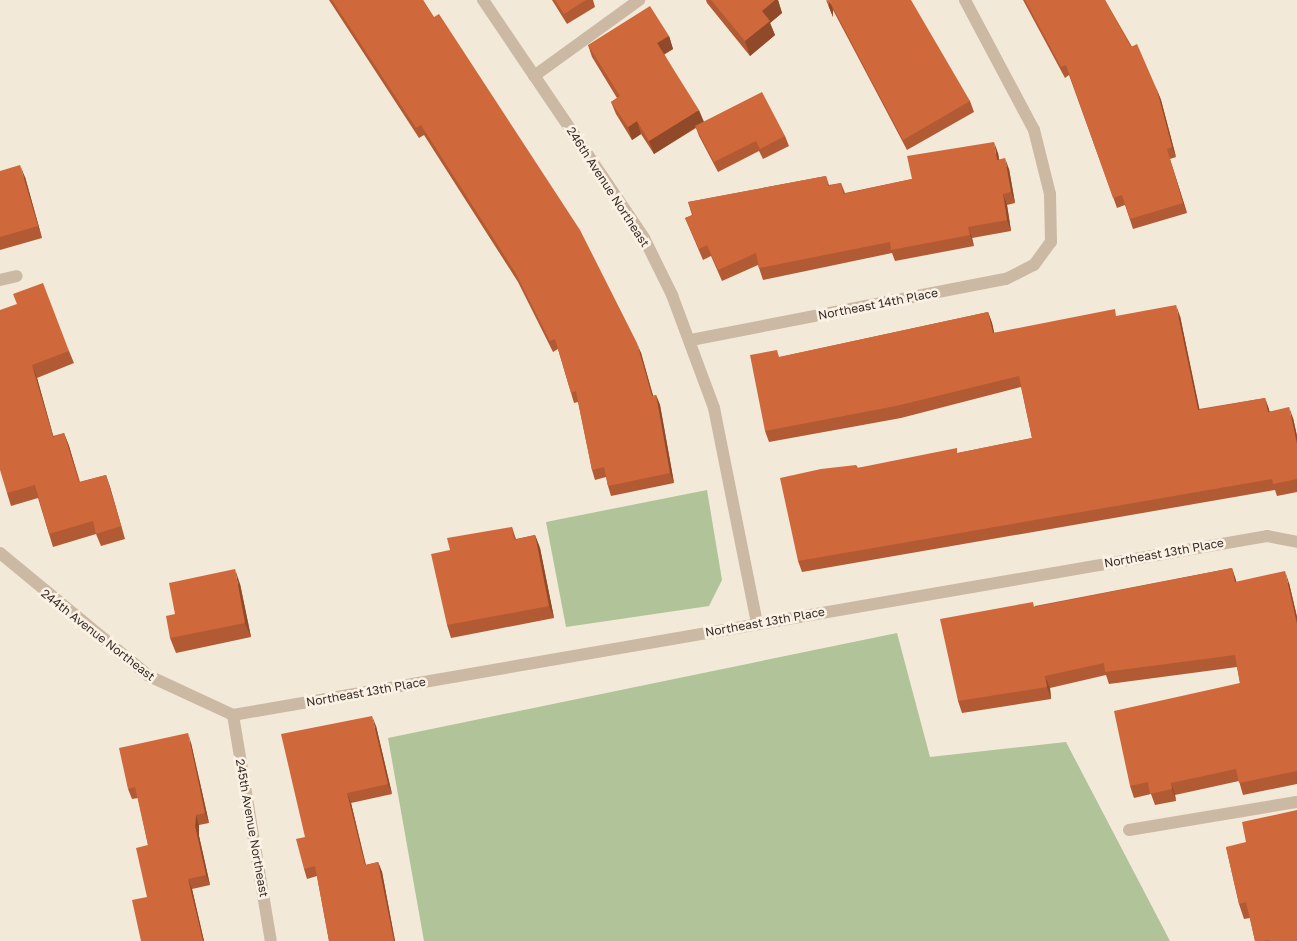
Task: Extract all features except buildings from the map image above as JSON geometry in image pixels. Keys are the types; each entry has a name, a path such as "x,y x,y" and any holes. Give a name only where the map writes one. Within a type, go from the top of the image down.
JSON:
{"street":[{"name":"246th Avenue Northeast","path":"482,0 644,238 691,340 714,408 757,622"},
{"path":"534,76 639,0"},
{"name":"Northeast 14th Place","path":"691,340 1006,279 1034,265 1051,242 1050,194 1034,130 965,0"},
{"path":"0,280 17,276"},
{"name":"Northeast 13th Place","path":"233,716 757,622 1267,536 1297,542"},
{"name":"244th Avenue Northeast","path":"0,553 149,676 233,716"},
{"name":"245th Avenue Northeast","path":"233,716 271,941"},
{"path":"1129,830 1297,802"}],"green space":[{"path":"707,490 722,580 709,606 566,627 546,522"},
{"path":"897,633 930,757 1066,742 1170,941 424,941 388,738"}]}
